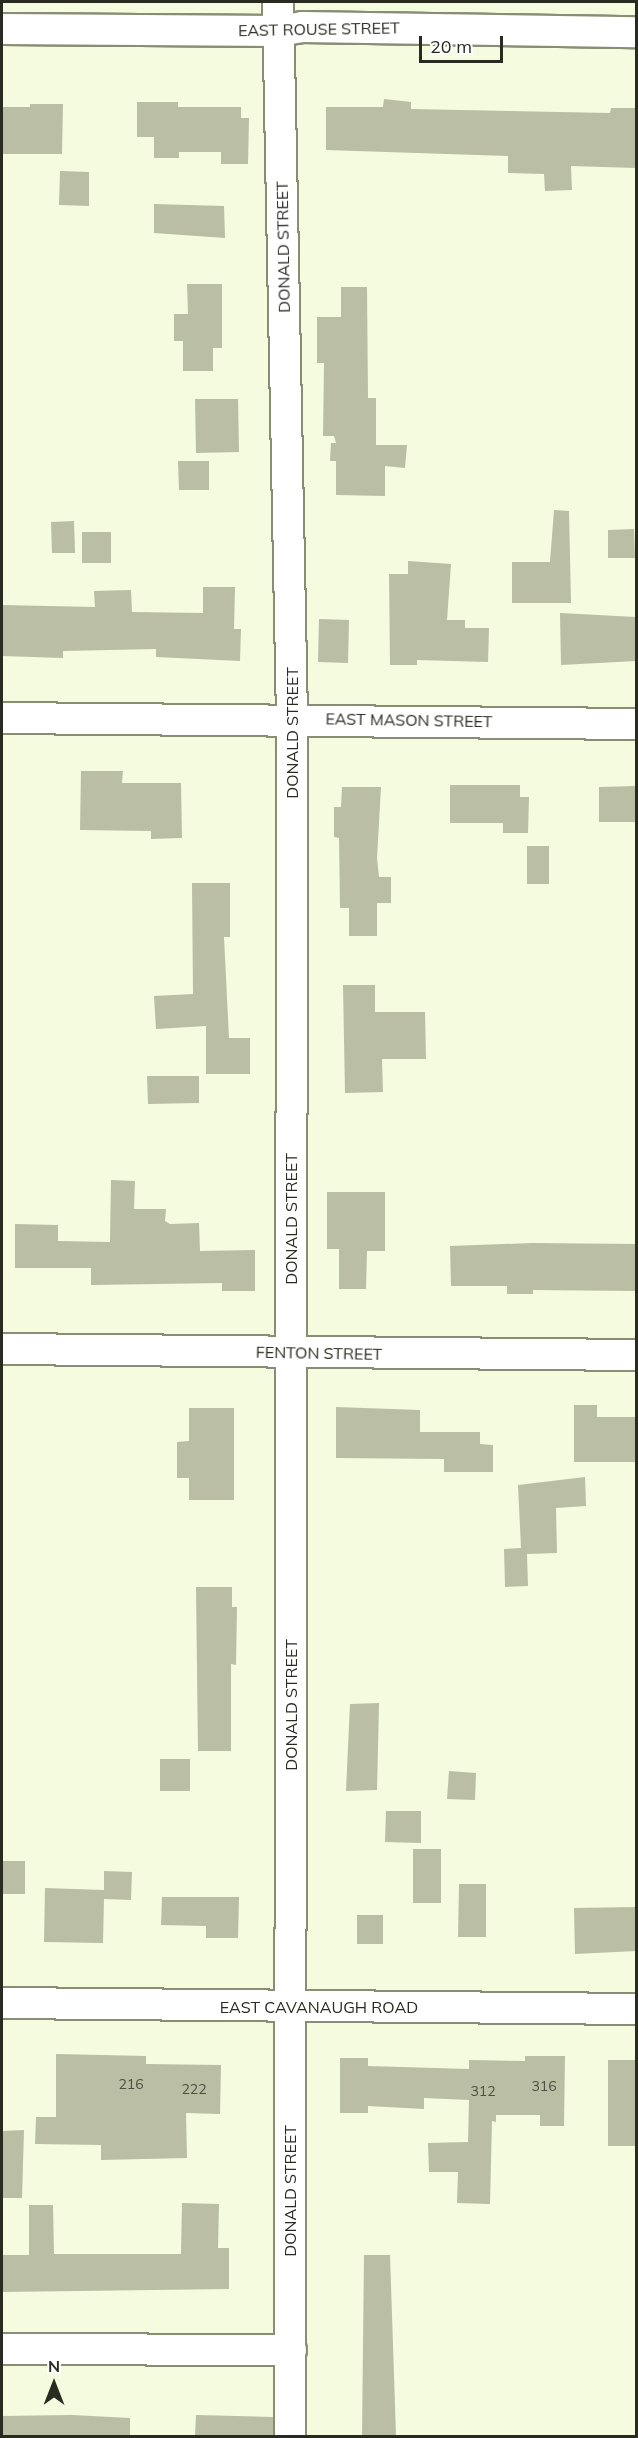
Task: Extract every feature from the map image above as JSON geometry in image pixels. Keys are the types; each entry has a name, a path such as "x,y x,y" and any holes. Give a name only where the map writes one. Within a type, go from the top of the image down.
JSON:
{"street":[{"name":"DONALD STREET","path":"278,2 292,718 290,2436"},
{"name":"EAST ROUSE STREET","path":"2,29 278,31 302,27 636,32"},
{"name":"EAST MASON STREET","path":"2,718 292,718 636,724"},
{"name":"FENTON STREET","path":"2,1349 291,1354 636,1355"},
{"name":"EAST CAVANAUGH ROAD","path":"2,2002 290,2008 636,2009"},
{"path":"2,2349 291,2350"}],"building":[{"path":"384,99 411,102 411,109 610,113 611,108 636,108 636,168 571,166 572,190 545,191 544,174 508,173 508,156 326,150 326,107 383,107"},
{"path":"137,102 178,102 178,107 241,107 241,118 249,118 248,164 221,164 221,152 179,152 179,158 154,158 154,137 137,137"},
{"path":"30,104 63,104 62,154 2,154 2,107 30,107"},
{"path":"60,171 89,172 89,206 59,205"},
{"path":"154,204 224,206 225,238 154,233"},
{"path":"187,284 222,284 222,348 213,348 213,371 183,371 183,341 174,341 174,314 188,314"},
{"path":"341,287 367,287 368,398 376,398 376,445 407,445 405,468 385,466 385,496 336,495 336,461 330,461 331,443 336,443 334,436 323,436 324,363 317,363 317,317 341,317"},
{"path":"195,399 238,399 239,452 196,453"},
{"path":"178,461 209,461 209,490 179,490"},
{"path":"554,510 569,511 571,603 512,603 512,562 550,562"},
{"path":"74,521 75,553 52,553 51,522"},
{"path":"634,529 635,558 608,558 608,530"},
{"path":"82,532 111,532 111,563 82,563"},
{"path":"408,561 451,564 447,620 465,620 465,628 489,628 488,662 417,660 417,665 390,665 389,574 408,574"},
{"path":"203,587 235,587 234,629 241,629 240,661 156,657 156,649 63,651 63,658 2,656 2,605 95,607 94,591 131,590 132,612 203,613"},
{"path":"560,613 636,617 636,661 561,665"},
{"path":"319,619 349,620 348,663 318,662"},
{"path":"81,771 123,771 122,783 181,783 182,838 151,839 151,831 80,830"},
{"path":"450,785 520,785 520,797 529,797 528,833 503,833 503,823 450,823"},
{"path":"636,786 636,822 599,822 599,787"},
{"path":"342,787 381,787 377,858 379,877 391,877 391,903 377,903 377,936 349,936 349,908 340,908 339,838 334,837 334,807 341,807"},
{"path":"527,846 549,846 549,884 527,884"},
{"path":"192,883 230,883 230,937 224,937 229,1038 250,1038 250,1074 206,1074 206,1026 156,1029 154,996 193,994"},
{"path":"343,985 375,985 375,1012 425,1012 426,1059 382,1059 383,1092 345,1093"},
{"path":"147,1076 199,1076 199,1103 148,1104"},
{"path":"111,1180 135,1181 134,1209 166,1209 165,1221 170,1224 199,1223 200,1251 255,1250 255,1291 222,1291 222,1283 91,1285 91,1268 15,1268 15,1224 58,1225 58,1241 110,1242"},
{"path":"327,1192 385,1192 385,1251 367,1251 366,1289 339,1289 339,1249 327,1249"},
{"path":"532,1243 636,1244 636,1291 533,1290 533,1294 507,1294 507,1286 451,1286 450,1246"},
{"path":"574,1405 597,1405 597,1417 636,1417 636,1462 574,1462"},
{"path":"336,1407 420,1410 420,1432 480,1432 480,1444 493,1445 493,1472 444,1472 444,1459 336,1458"},
{"path":"189,1408 234,1408 234,1500 189,1500 189,1478 177,1478 177,1442 189,1441"},
{"path":"585,1477 586,1506 556,1508 557,1553 527,1554 528,1586 505,1587 504,1549 521,1548 518,1485"},
{"path":"196,1587 232,1587 232,1607 237,1607 236,1665 231,1664 231,1751 198,1751"},
{"path":"379,1703 377,1790 346,1791 350,1704"},
{"path":"160,1759 190,1759 190,1791 160,1791"},
{"path":"449,1771 476,1773 475,1800 447,1799"},
{"path":"386,1811 421,1811 421,1843 385,1842"},
{"path":"413,1849 441,1849 441,1903 413,1903"},
{"path":"2,1861 25,1861 25,1894 2,1894"},
{"path":"104,1871 132,1872 131,1900 104,1899 103,1943 44,1942 45,1888 104,1890"},
{"path":"459,1884 486,1884 486,1937 458,1937"},
{"path":"162,1897 239,1897 238,1938 206,1938 206,1926 161,1925"},
{"path":"636,1907 636,1951 575,1954 574,1908"},
{"path":"357,1915 383,1915 383,1944 357,1944"},
{"path":"56,2054 146,2056 146,2064 221,2065 220,2114 186,2113 187,2158 101,2160 101,2145 35,2144 36,2117 56,2117"},
{"path":"525,2056 565,2056 564,2126 540,2126 540,2115 496,2115 496,2122 492,2121 490,2204 457,2203 458,2172 429,2172 428,2143 468,2142 469,2100 424,2098 424,2109 368,2106 368,2113 340,2113 340,2058 368,2058 368,2066 469,2069 469,2060 525,2061"},
{"path":"608,2060 636,2060 636,2146 608,2146"},
{"path":"24,2130 22,2198 2,2198 2,2131"},
{"path":"182,2203 219,2204 218,2248 229,2248 229,2289 2,2292 2,2255 29,2255 29,2205 53,2205 54,2254 181,2254"},
{"path":"364,2255 390,2255 396,2436 362,2436"},
{"path":"72,2415 130,2418 130,2436 2,2436 2,2416"},
{"path":"196,2415 273,2417 273,2436 195,2436"}]}
